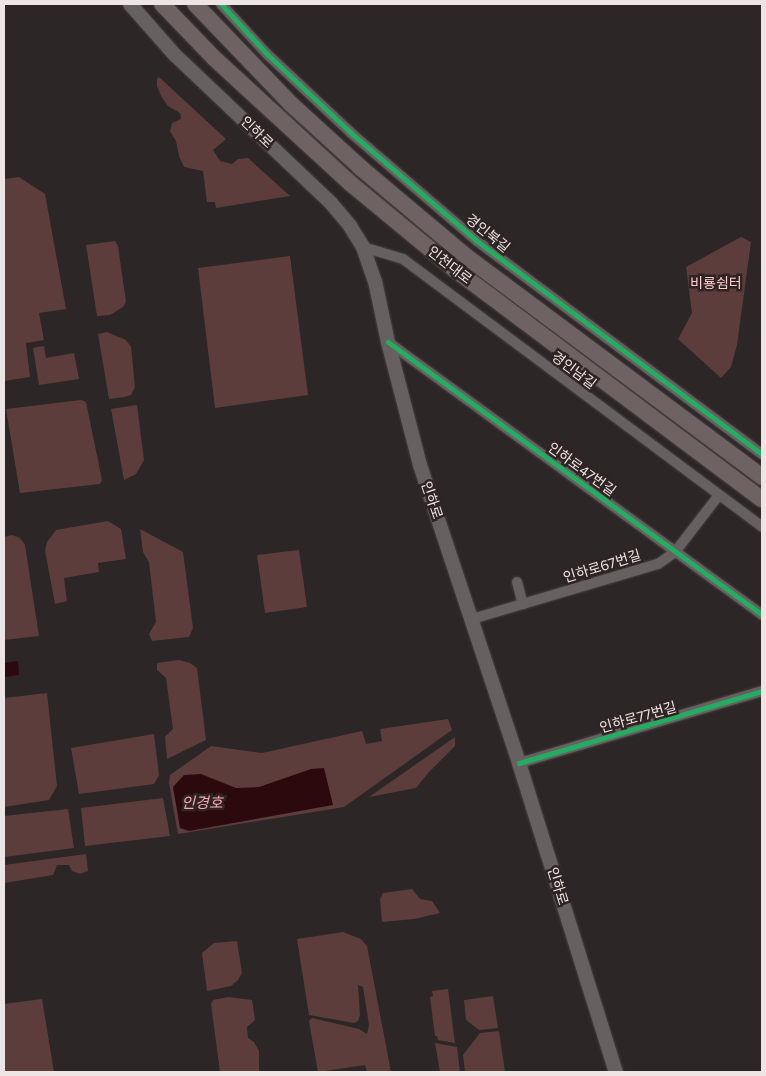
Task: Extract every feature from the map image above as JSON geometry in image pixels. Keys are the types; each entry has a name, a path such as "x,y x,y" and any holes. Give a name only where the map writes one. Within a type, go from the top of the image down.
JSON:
{"highway":[{"name":"인천대로","path":"162,4 214,58 350,183 446,263 762,499"},
{"name":"인천대로","path":"194,4 291,104 361,168 460,250 762,477"}],"main road":[{"name":"인하로","path":"130,4 175,55 331,203 350,226 363,247 375,281 388,342 420,465 519,763 616,1072"}],"street":[{"name":"경인북길","path":"221,4 267,54 351,133 477,241 762,454"},
{"name":"경인남길","path":"363,247 403,258 762,528"},
{"name":"인하로47번길","path":"388,342 762,616"},
{"name":"인하로67번길","path":"472,619 658,564 675,552 719,496"},
{"path":"517,582 523,604"},
{"name":"인하로77번길","path":"519,763 762,691"}],"green space":[{"path":"159,77 226,139 213,150 220,161 232,164 238,159 248,158 290,196 216,208 215,202 207,202 203,171 184,167 179,156 176,141 170,131 172,123 181,119 180,113 168,106 161,96 157,86 157,79"},
{"path":"19,177 45,194 66,309 39,313 44,340 26,343 30,377 4,381 4,179"},
{"name":"비룡쉼터","path":"741,237 751,242 737,345 731,367 721,378 678,339 692,313 686,267"},
{"path":"115,241 118,246 126,302 123,307 110,315 97,316 86,245"},
{"path":"290,256 308,395 215,408 198,268"},
{"path":"107,332 126,340 131,347 135,387 131,395 125,397 109,399 98,334"},
{"path":"44,346 46,358 74,353 79,379 39,385 33,348"},
{"path":"81,400 86,402 102,480 100,484 20,493 6,409"},
{"path":"137,405 144,460 136,474 124,480 111,409"},
{"path":"108,521 121,529 126,559 98,563 99,572 64,578 67,601 55,604 45,550 47,542 56,530"},
{"path":"140,529 183,552 193,628 189,637 152,641 149,634 156,622 149,562 143,552"},
{"path":"12,535 20,538 25,545 39,636 4,640 4,537"},
{"path":"299,550 307,607 265,613 257,555"},
{"path":"179,660 190,663 197,668 206,740 167,759 165,737 173,729 166,678 157,670 157,663"},
{"path":"47,693 57,786 49,800 4,807 4,698"},
{"path":"448,719 452,730 344,807 178,834 169,783 170,775 211,746 262,753 362,731 366,744 382,741 380,729"},
{"path":"154,734 159,775 154,784 79,794 71,748"},
{"path":"455,737 455,746 416,788 369,797"},
{"path":"163,798 170,836 85,846 81,808"},
{"path":"68,809 74,848 4,857 4,816"},
{"path":"86,854 88,871 80,874 72,871 69,865 57,865 53,875 4,883 4,865"},
{"path":"412,889 420,899 432,901 440,913 414,919 382,922 380,899 383,893"},
{"path":"343,932 361,939 367,946 391,1072 367,1072 365,1065 318,1072 309,1021 312,1018 359,1029 367,1034 369,1025 363,987 358,985 360,1015 358,1021 354,1023 309,1015 297,939"},
{"path":"237,941 242,973 238,980 231,986 207,991 202,953 214,943"},
{"path":"448,989 455,1043 438,1040 437,1036 435,1036 430,997 433,996 432,991"},
{"path":"493,996 498,1028 479,1030 466,1020 464,1000"},
{"path":"228,997 252,1000 255,1020 247,1027 248,1038 254,1042 259,1051 259,1072 220,1072 211,1004 213,1000"},
{"path":"42,999 54,1072 4,1072 4,1004"},
{"path":"499,1031 505,1072 465,1072 463,1055 480,1033"},
{"path":"435,1043 457,1047 460,1072 440,1072"}],"water":[{"path":"18,661 19,675 4,677 4,663"},
{"name":"인경호","path":"324,768 333,805 189,831 180,828 173,787 184,775 201,774 236,788 259,787 311,769"}],"cycle path":[{"path":"221,4 267,54 351,133 477,241 762,454"},
{"path":"388,342 762,615"},
{"path":"519,763 762,691"}]}
